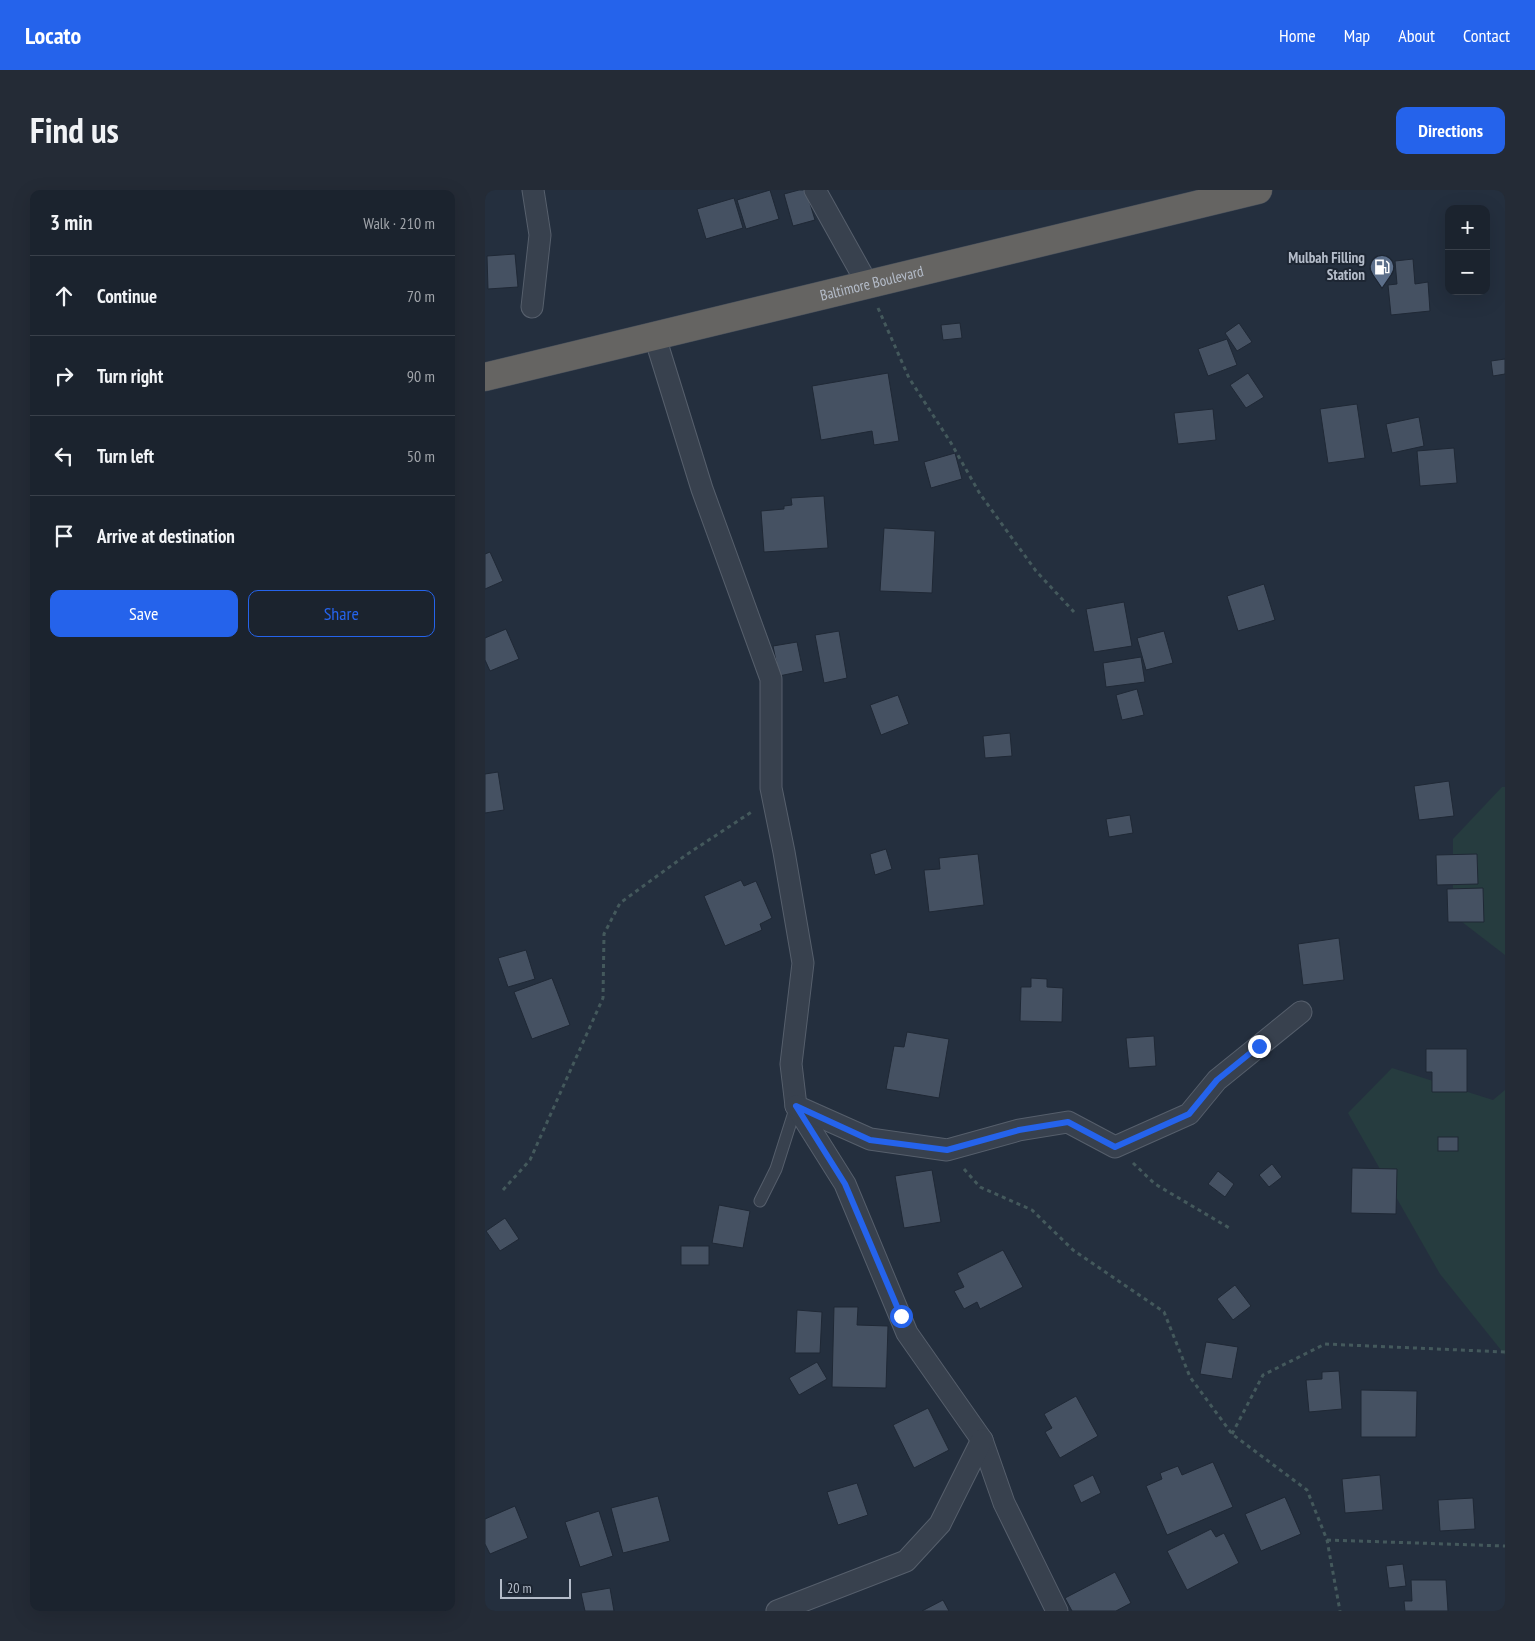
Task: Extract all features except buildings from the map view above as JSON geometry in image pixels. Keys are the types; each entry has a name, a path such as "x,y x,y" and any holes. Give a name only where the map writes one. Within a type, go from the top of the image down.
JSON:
{"highway":[{"name":"Baltimore Boulevard","path":"485,377 1258,190"}],"street":[{"path":"532,307 540,235 533,190"},
{"path":"815,190 868,285"},
{"path":"655,337 702,489 771,679 771,788 803,963 791,1064 796,1106 845,1184 907,1333 981,1440 1004,1503 1057,1611"},
{"path":"796,1106 870,1140 947,1150 1019,1130 1068,1122 1115,1147 1189,1114 1217,1080 1301,1012"},
{"path":"777,1611 906,1561 940,1524 981,1440"}],"lane":[{"path":"760,1201 776,1169 796,1106"}],"path":[{"path":"868,285 909,378 951,443 980,494 1036,571 1074,612"},
{"path":"503,1190 530,1160 603,998 605,934 620,903 686,855 773,798"},
{"path":"1115,1147 1155,1184 1231,1229"},
{"path":"947,1150 979,1187 1032,1210 1073,1250 1164,1312 1190,1377 1232,1434 1307,1490 1327,1540 1340,1611"},
{"path":"1232,1434 1263,1375 1325,1344 1505,1352"},
{"path":"1327,1540 1505,1546"}],"green space":[{"path":"1502,787 1505,787 1505,955 1453,915 1453,839"},
{"path":"1392,1068 1493,1100 1505,1090 1505,1355 1440,1274 1348,1113"}],"place":[{"name":"Mulbah Filling Station","path":"1382,288"}],"route":[{"path":"901,1316 845,1184 796,1106 870,1140 947,1150 1019,1130 1068,1122 1115,1147 1189,1114 1217,1080 1259,1046"}]}
